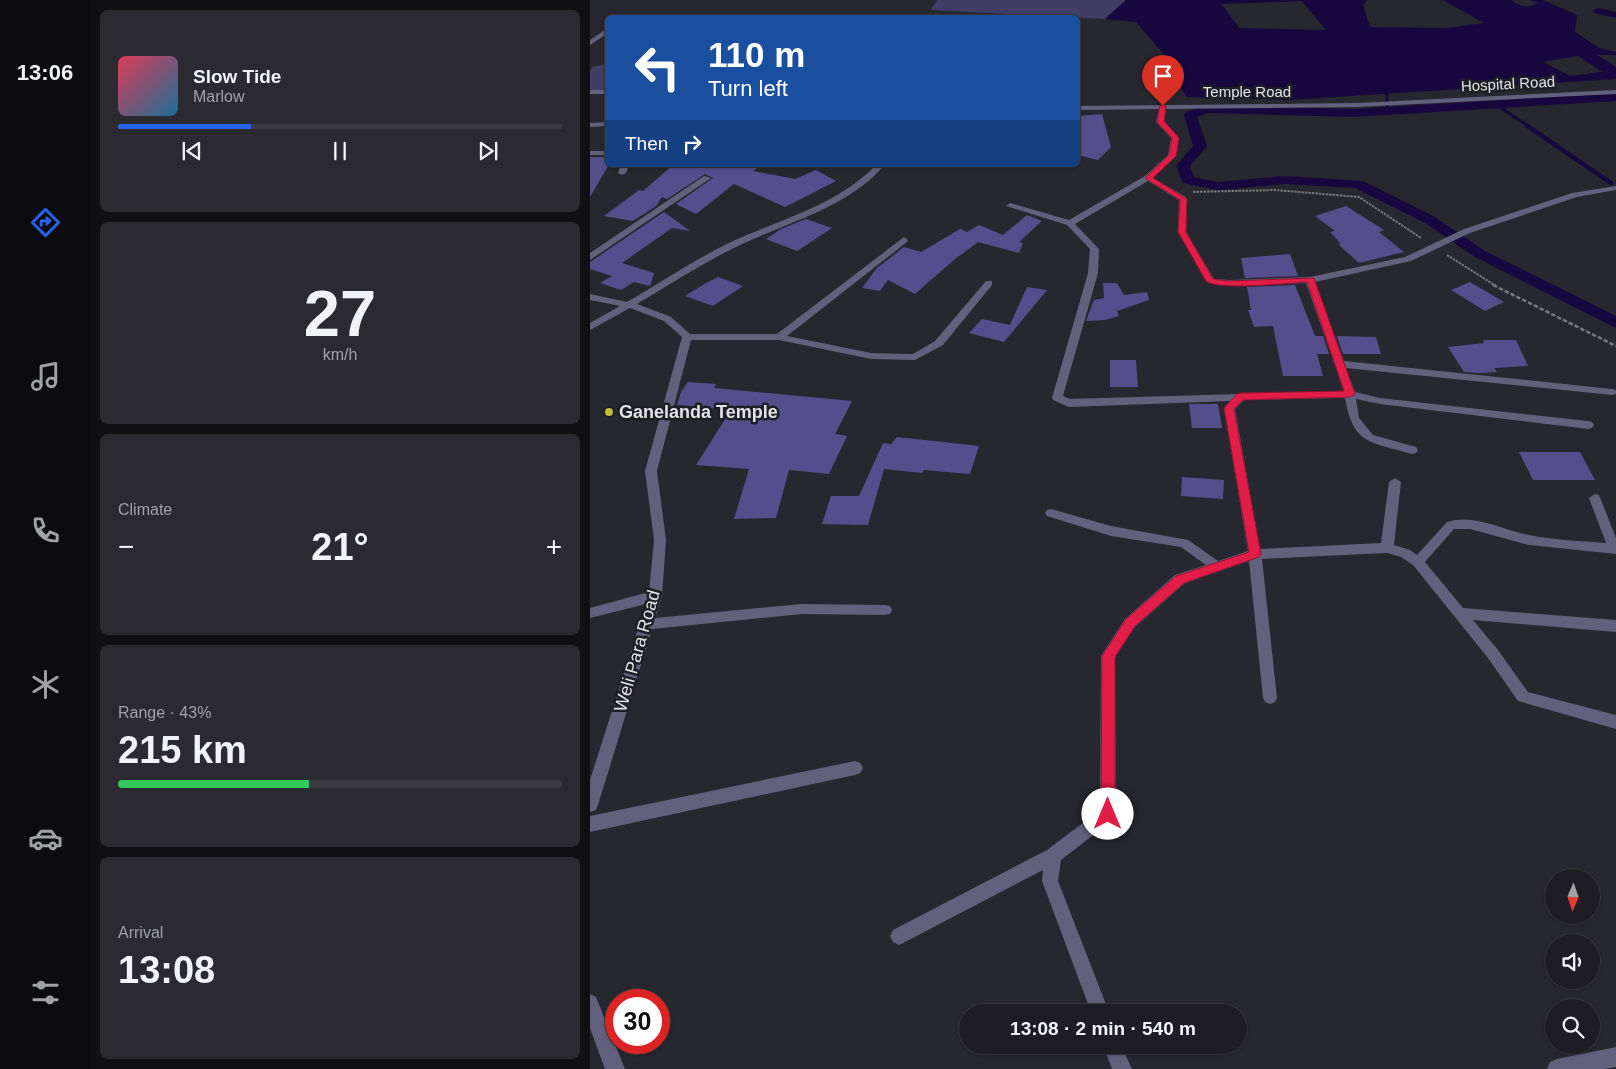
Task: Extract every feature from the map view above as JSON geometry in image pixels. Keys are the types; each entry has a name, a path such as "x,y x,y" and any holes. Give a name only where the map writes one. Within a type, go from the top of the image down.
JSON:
{"street":[{"path":"590,43 605,32"},
{"path":"590,92 605,92"},
{"name":"Hospital Road","path":"1357,105 1616,92"},
{"name":"Temple Road","path":"1080,108 1357,105"},
{"path":"1070,223 1148,178 1172,156 1175,138 1160,122 1163,106"},
{"path":"590,125 605,124"},
{"path":"590,154 605,153"},
{"path":"590,327 730,246 849,192 879,167"},
{"path":"590,257 707,178"},
{"path":"1148,178 1183,199 1182,232 1210,281 1228,283 1310,280 1408,260 1436,248 1467,231 1575,195 1616,188"},
{"path":"1010,206 1070,223 1094,249 1093,273 1057,398 1069,404 1241,396 1350,394 1380,401 1588,425"},
{"path":"779,337 904,240"},
{"path":"1310,280 1350,394 1354,419 1369,438 1412,450"},
{"path":"590,297 654,312 679,326 687,337 779,337 871,356 915,357 939,343 990,283"},
{"name":"Weli Para Road","path":"590,804 648,624 655,596 660,540 651,471 687,337"},
{"path":"1340,364 1612,392"},
{"path":"1241,396 1229,408 1255,554 1270,698"},
{"path":"1388,548 1395,482"},
{"path":"1418,562 1451,525 1470,524 1529,540 1615,549 1595,498"},
{"path":"1051,513 1111,531 1184,543 1217,567"},
{"path":"899,936 1053,856 1108,814 1108,656 1130,623 1180,579 1255,554 1388,548 1405,553 1418,562 1459,612 1493,654 1523,697 1616,722"},
{"path":"590,613 655,596"},
{"path":"648,624 802,609 885,610"},
{"path":"1459,612 1616,626"},
{"path":"590,824 855,768"},
{"path":"1053,856 1050,881 1097,1004"},
{"path":"590,1003 615,1069"},
{"path":"1116,1054 1122,1069"},
{"path":"1557,1069 1616,1057"}],"path":[{"path":"1189,191 1275,190 1359,197 1492,284 1616,346"}],"shaded area":[{"path":"937,0 1126,0 1105,19 1080,18 1080,15 1028,15 931,10"},
{"path":"1126,0 1367,0 1363,5 1370,27 1446,28 1484,23 1443,0 1511,0 1527,7 1538,3 1529,0 1543,0 1577,15 1575,32 1599,48 1616,52 1616,55 1597,55 1616,67 1616,79 1288,100 1186,97 1166,57 1136,22 1105,19","holes":["1302,1 1326,30 1239,28 1222,4","1578,56 1602,72 1570,76 1543,62"]},
{"path":"605,64 605,92 590,94 590,70 593,67"}],"building":[{"path":"1102,114 1111,147 1098,160 1080,156 1080,116"},
{"path":"590,157 605,157 605,167 607,167 590,197"},
{"path":"671,167 759,167 753,171 795,179 816,170 836,181 785,207 734,184 696,214 676,204 713,178 705,174 667,199 662,197 656,206 633,221 604,216 639,190 643,191"},
{"path":"1346,206 1384,230 1379,232 1404,252 1359,263 1338,244 1341,244 1330,232 1335,231 1315,216"},
{"path":"664,212 690,231 672,228 622,263 654,273 650,286 634,282 621,290 600,283 612,276 590,269 590,262"},
{"path":"1027,215 1042,221 1019,242 1023,243 1019,253 978,242 955,259 915,294 888,280 880,291 862,288 877,268 904,247 921,252 960,229 967,232 979,225 1003,235"},
{"path":"806,219 832,228 797,251 766,239 781,229"},
{"path":"1290,254 1298,276 1245,278 1241,258"},
{"path":"718,277 743,286 713,306 685,296 706,283"},
{"path":"1470,282 1504,302 1485,311 1451,290"},
{"path":"1103,283 1117,283 1124,295 1147,292 1149,300 1117,311 1119,316 1105,320 1086,321 1094,300 1104,298"},
{"path":"1295,285 1315,336 1323,336 1329,354 1317,354 1323,376 1283,376 1273,326 1254,327 1248,310 1251,310 1247,287"},
{"path":"1027,287 1047,290 1004,342 969,333 982,319 1010,325"},
{"path":"1337,336 1376,337 1381,354 1343,354"},
{"path":"1483,340 1516,340 1528,366 1494,368 1497,372 1464,372 1448,347 1484,343"},
{"path":"1110,360 1136,360 1138,387 1110,387"},
{"path":"688,382 716,384 714,388 852,401 835,434 847,436 829,474 789,470 776,518 734,519 749,469 696,465 731,410 677,405 681,392"},
{"path":"1189,404 1218,404 1222,428 1192,428"},
{"path":"897,437 979,446 970,474 924,470 922,473 884,469 868,525 822,524 831,496 859,496 883,443 891,444"},
{"path":"1519,452 1580,452 1595,480 1533,480"},
{"path":"1182,477 1224,480 1223,499 1181,496"}],"waterway":[{"path":"1598,11 1616,15"},
{"path":"1384,88 1387,95 1387,110"},
{"path":"1616,97 1353,113 1207,109 1190,115 1200,146 1183,166 1188,180 1217,186 1285,180 1358,184 1430,220 1480,254 1616,323"},
{"path":"1495,104 1528,126"},
{"path":"1526,125 1611,183"}],"place":[{"name":"Ganelanda Temple","path":"609,412"}],"route":[{"path":"1108,814 1108,656 1130,623 1180,579 1255,554 1229,408 1241,396 1350,394 1310,280 1228,283 1210,281 1182,232 1183,199 1148,178 1172,156 1175,138 1160,122 1163,106"}]}
